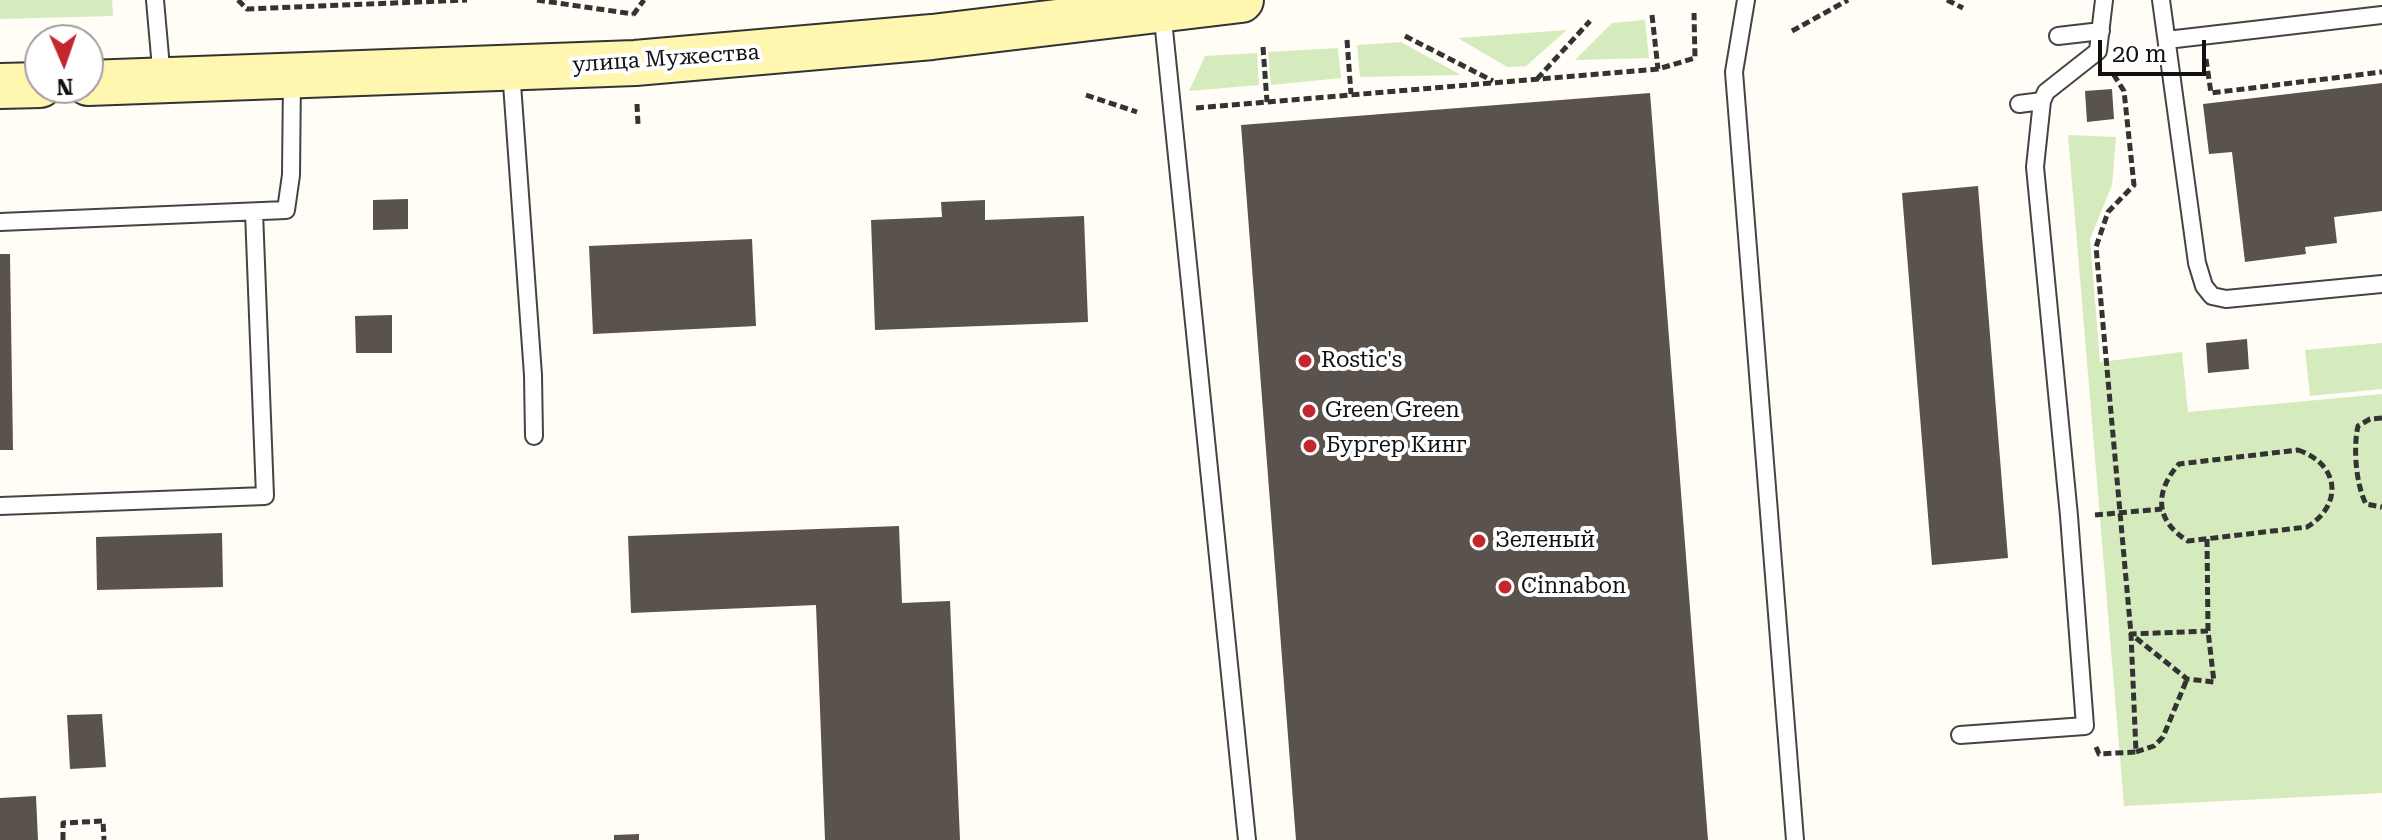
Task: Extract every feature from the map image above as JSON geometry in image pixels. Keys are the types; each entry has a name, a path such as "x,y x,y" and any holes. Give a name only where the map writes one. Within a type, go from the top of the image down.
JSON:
{"main road":[{"name":"улица Мужества","path":"104,82 635,63 932,37 1161,5 1241,0"},
{"path":"0,86 24,85"}],"lane":[{"path":"155,0 162,80"},
{"path":"1746,0 1734,72 1795,840"},
{"path":"1960,735 2085,726 2069,516 2035,167 2042,101 2046,92 2098,51 2104,0"},
{"path":"2161,0 2197,263 2204,286 2212,296 2226,299 2382,284"},
{"path":"1161,5 1247,840"},
{"path":"2167,40 2382,15"},
{"path":"2058,36 2101,31"},
{"path":"511,68 533,375 534,436"},
{"path":"0,222 286,210 291,175 292,76"},
{"path":"2019,104 2042,101"},
{"path":"0,506 265,496 254,212"}],"path":[{"path":"238,0 247,9 467,0"},
{"path":"537,0 633,17 644,0"},
{"path":"1792,31 1848,0"},
{"path":"1947,0 1963,8"},
{"path":"1195,108 1658,69 1695,58 1694,13"},
{"path":"1652,15 1658,69"},
{"path":"1537,79 1590,21"},
{"path":"1405,36 1494,82"},
{"path":"1347,40 1351,94"},
{"path":"1263,47 1267,102"},
{"path":"2098,51 2124,91 2134,185 2108,212 2096,247 2131,634 2136,752"},
{"path":"2206,57 2211,93 2382,72"},
{"path":"1086,95 1137,112"},
{"path":"637,104 638,124"},
{"path":"2382,418 2370,419 2358,426 2355,438 2361,495 2366,504 2382,507"},
{"path":"2298,450 2321,461 2332,484 2327,510 2307,527 2188,541 2169,526 2162,509 2162,489 2179,464 2298,450"},
{"path":"2069,516 2162,509"},
{"path":"2131,634 2187,679 2214,682 2208,631 2207,539"},
{"path":"2131,634 2208,631"},
{"path":"2085,726 2099,754 2136,752 2154,746 2163,737 2187,679"},
{"path":"63,840 63,823 103,821 104,840"}],"green space":[{"path":"0,0 112,0 113,16 0,19"},
{"path":"1645,20 1649,58 1575,60 1612,23"},
{"path":"1567,30 1526,66 1507,67 1458,38"},
{"path":"1401,42 1461,75 1360,77 1357,45"},
{"path":"1338,48 1341,78 1271,85 1268,52"},
{"path":"1257,53 1259,85 1189,91 1205,56"},
{"path":"2068,135 2116,137 2112,185 2090,239 2100,362 2182,352 2188,412 2382,394 2382,793 2124,806"},
{"path":"2382,343 2382,389 2310,396 2305,350"}],"building":[{"path":"2382,83 2382,211 2334,217 2337,243 2305,247 2306,254 2245,262 2232,152 2209,154 2203,104"},
{"path":"2112,89 2114,119 2087,122 2085,91"},
{"name":"Зеленый","path":"1650,93 1708,840 1296,840 1241,125"},
{"path":"1978,186 2008,558 1932,565 1902,193"},
{"path":"408,199 408,229 373,230 373,200"},
{"path":"985,200 985,220 1084,216 1088,322 875,330 871,220 942,217 941,202"},
{"path":"752,239 756,326 593,334 589,246"},
{"path":"0,254 10,254 13,450 0,450"},
{"path":"392,315 392,353 356,353 355,316"},
{"path":"2247,339 2249,369 2208,373 2206,343"},
{"path":"899,526 902,603 950,601 960,840 825,840 816,605 631,613 628,536"},
{"path":"222,533 223,587 97,590 96,537"},
{"path":"102,714 106,767 70,769 67,715"},
{"path":"36,796 38,840 0,840 0,798"},
{"path":"639,834 639,840 614,840 614,835"}],"place":[{"name":"Rostic's","path":"1305,361"},
{"name":"Green Green","path":"1309,411"},
{"name":"Бургер Кинг","path":"1310,446"},
{"name":"Зеленый","path":"1479,541"},
{"name":"Cinnabon","path":"1505,587"}]}
